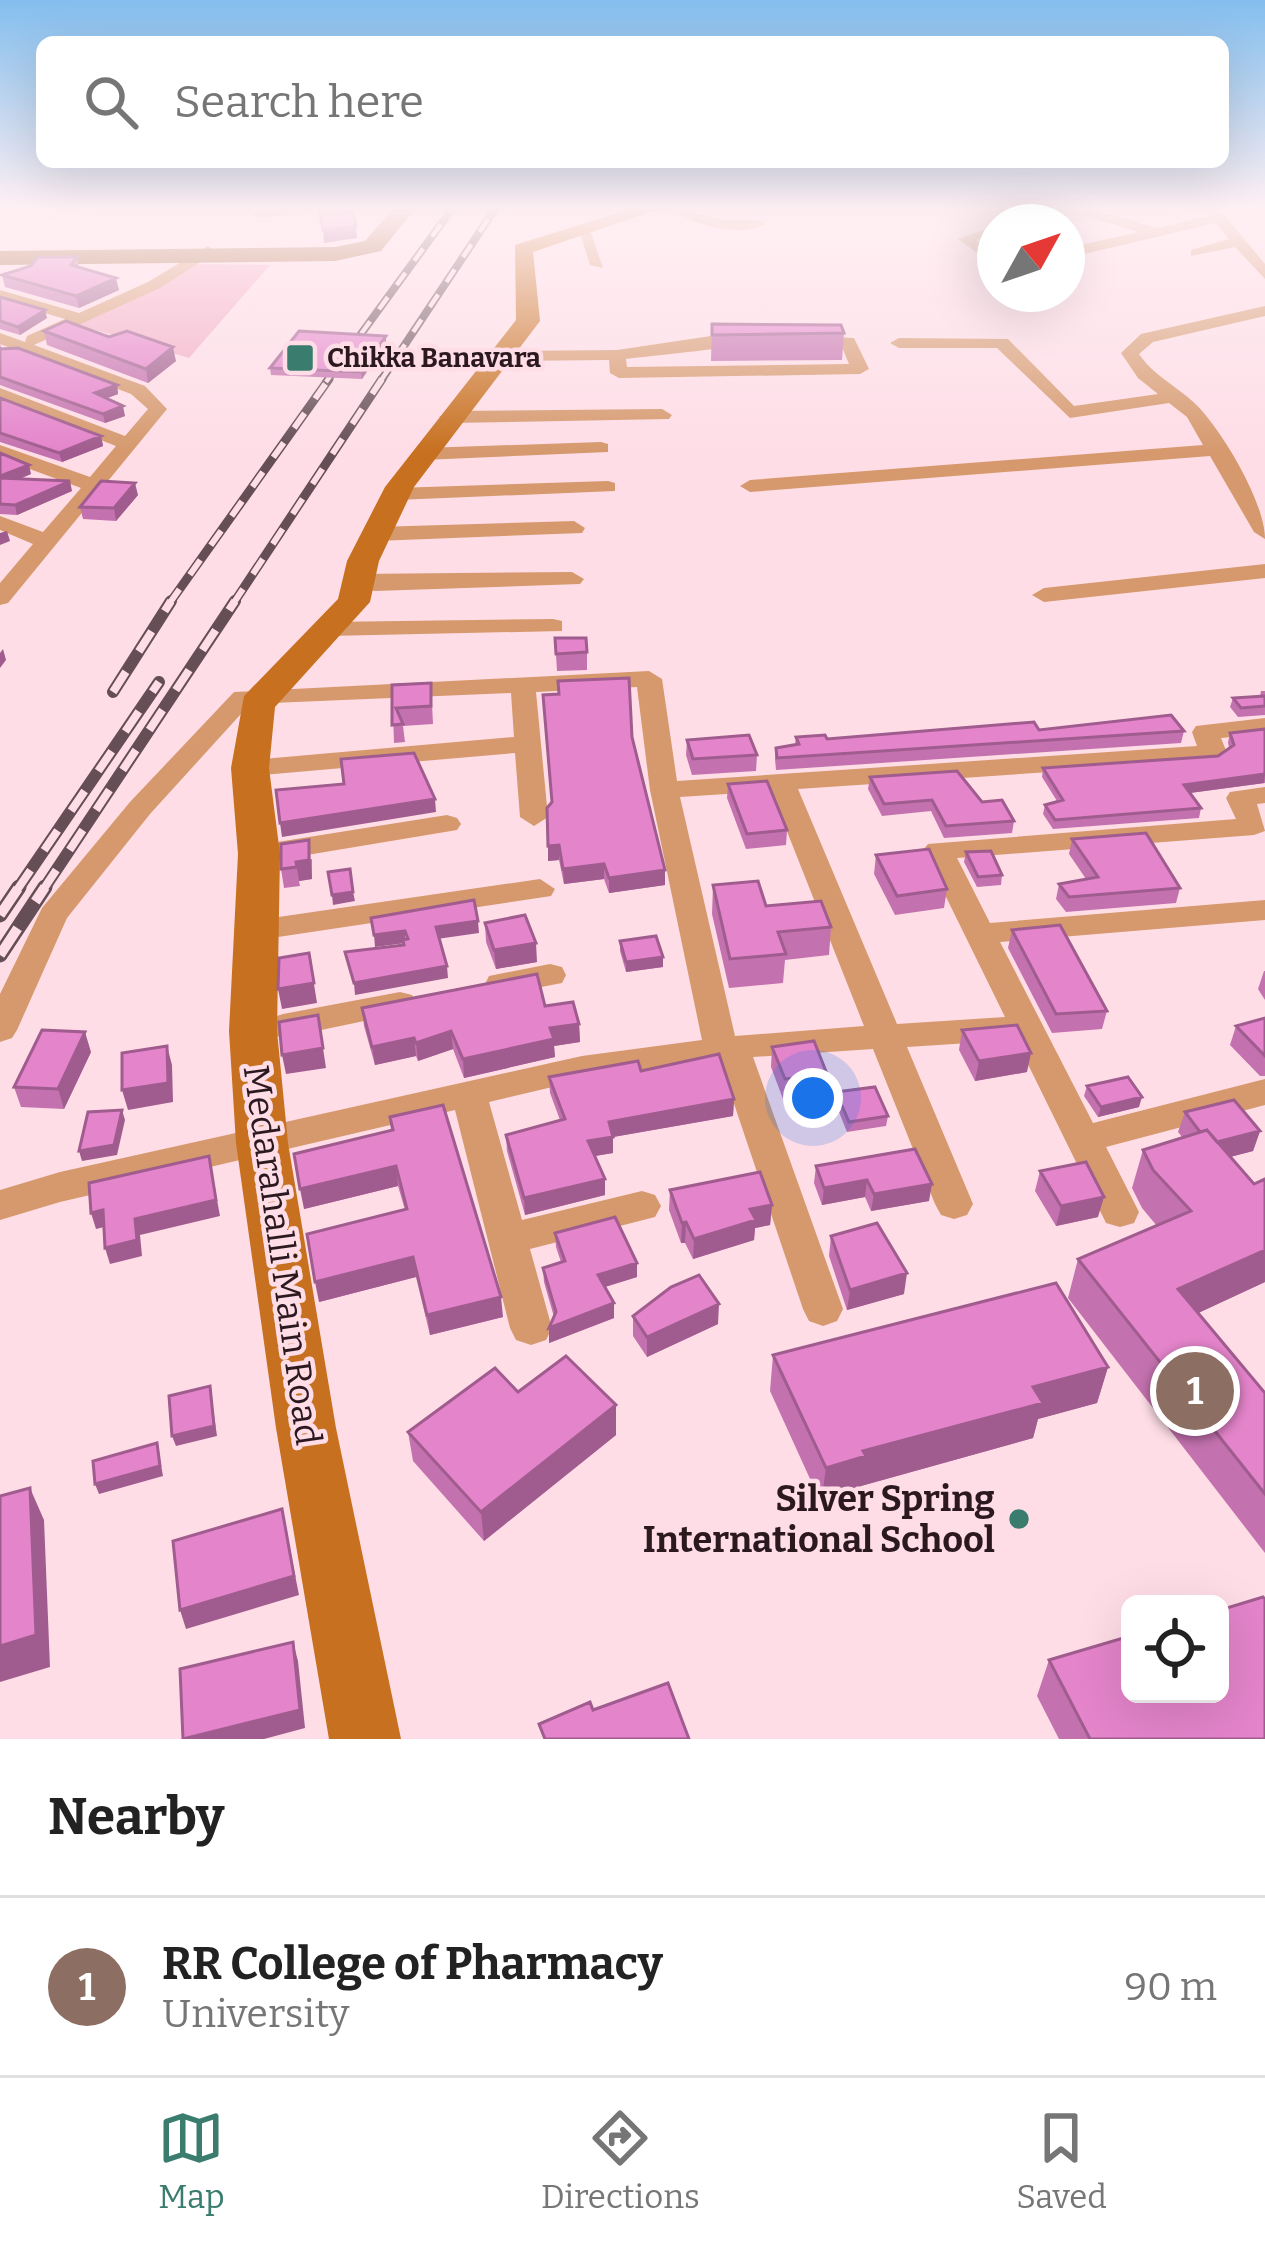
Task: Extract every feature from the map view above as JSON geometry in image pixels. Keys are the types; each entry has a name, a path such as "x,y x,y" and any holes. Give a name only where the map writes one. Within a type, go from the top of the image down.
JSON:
{"street":[{"path":"0,355 142,290"},
{"path":"262,696 354,602 356,580 396,494 449,417 528,321 525,290"},
{"path":"0,295 78,318"},
{"path":"1264,312 1147,338 1130,352 1144,374 1195,414 1265,532"},
{"path":"0,338 138,390 158,409 0,598"},
{"path":"499,361 617,360 711,341 848,342 860,369 619,374 617,360"},
{"path":"899,343 1002,343 1070,412 1173,397"},
{"path":"0,394 130,445"},
{"path":"449,417 662,415"},
{"path":"423,454 601,448"},
{"path":"750,486 1216,450"},
{"path":"0,451 94,486"},
{"path":"396,494 608,487"},
{"path":"0,522 48,542"},
{"path":"376,534 574,528"},
{"path":"1045,595 1265,571"},
{"path":"356,580 375,584 572,579"},
{"path":"328,628 553,626"},
{"path":"0,1030 53,915 233,703 262,696 650,679 664,790 727,1049 823,1309"},
{"path":"523,685 534,817"},
{"name":"Medarahalli Main Road","path":"262,696 256,707 250,768 259,854 253,1031 262,1143 308,1443 364,1739"},
{"path":"664,790 1213,753 1205,732 1265,726"},
{"path":"250,768 528,744"},
{"path":"781,782 954,1204"},
{"path":"1120,1212 938,850 1254,826 1240,798 1265,795"},
{"path":"259,854 447,824"},
{"path":"258,930 540,889"},
{"path":"980,934 1265,910"},
{"path":"253,1031 550,975"},
{"path":"0,1205 60,1186 582,1068 727,1049 1029,1027"},
{"path":"1083,1138 1265,1092"},
{"path":"469,1094 531,1328"},
{"path":"508,1239 642,1206"}],"shaded area":[{"path":"139,290 248,290 189,358 76,324"}],"building":[{"path":"55,290 89,290 76,296"},
{"path":"0,297 45,310 18,327 0,321"},
{"path":"66,321 109,337 127,331 173,347 146,369 44,331"},
{"path":"712,324 841,325 844,333 712,335"},
{"path":"299,331 386,336 361,372 270,368"},
{"path":"18,348 117,385 95,393 123,406 103,414 0,377 0,349"},
{"path":"0,398 101,436 59,453 0,433"},
{"path":"0,453 29,465 0,476"},
{"path":"0,478 70,481 15,505 0,504"},
{"path":"101,481 135,483 114,508 80,507"},
{"path":"555,638 586,638 587,652 556,654"},
{"path":"629,678 632,737 665,870 609,878 604,864 563,869 559,845 548,846 547,808 552,802 543,695 559,694 558,681"},
{"path":"431,683 431,706 396,708 403,724 392,725 392,685"},
{"path":"1265,696 1265,706 1241,708 1233,698"},
{"path":"1171,715 1184,731 777,758 776,748 799,744 796,737 825,735 827,739 1034,722 1039,730"},
{"path":"1265,729 1265,774 1184,785 1201,808 1055,820 1045,805 1063,800 1043,768 1218,756 1234,745 1230,733"},
{"path":"749,735 757,755 693,759 687,740"},
{"path":"414,753 435,799 280,823 276,790 344,784 341,759"},
{"path":"957,771 982,802 1002,800 1014,821 946,826 932,800 884,804 870,777"},
{"path":"767,781 787,830 747,834 728,784"},
{"path":"1146,833 1180,888 1069,897 1059,884 1098,877 1072,839"},
{"path":"309,840 309,860 281,869 281,844"},
{"path":"929,849 947,889 897,896 876,855"},
{"path":"991,851 1002,875 978,877 966,852"},
{"path":"350,869 353,892 332,895 328,872"},
{"path":"758,881 766,906 821,901 831,927 778,932 786,954 730,959 713,885"},
{"path":"474,900 478,921 436,927 447,966 354,983 345,952 404,945 403,940 408,939 405,931 374,935 371,918"},
{"path":"525,915 536,943 494,950 485,923"},
{"path":"1060,925 1107,1011 1056,1014 1012,930"},
{"path":"656,936 663,957 626,962 620,941"},
{"path":"309,953 314,983 278,989 279,958"},
{"path":"537,974 545,1006 573,1002 579,1024 550,1028 554,1039 463,1059 451,1031 416,1043 414,1038 372,1047 362,1008"},
{"path":"318,1015 323,1048 282,1055 279,1022"},
{"path":"1265,1018 1265,1056 1236,1026"},
{"path":"1017,1025 1031,1053 979,1061 962,1030"},
{"path":"42,1030 85,1032 58,1089 14,1087"},
{"path":"814,1041 827,1074 785,1079 772,1047"},
{"path":"167,1046 168,1083 122,1090 122,1053"},
{"path":"719,1054 734,1099 609,1122 613,1137 588,1141 605,1179 524,1198 506,1135 565,1119 549,1077 638,1061 641,1071"},
{"path":"1128,1077 1142,1097 1101,1107 1087,1086"},
{"path":"875,1087 888,1116 849,1122 836,1092"},
{"path":"1234,1100 1260,1131 1217,1142 1207,1130 1200,1132 1185,1112"},
{"path":"443,1105 501,1297 427,1315 413,1257 315,1282 307,1234 407,1209 396,1166 300,1189 294,1154 393,1130 390,1117"},
{"path":"122,1110 114,1145 79,1151 88,1112"},
{"path":"1207,1130 1254,1184 1265,1179 1265,1250 1178,1289 1265,1393 1265,1494 1078,1259 1191,1211 1153,1170 1143,1150"},
{"path":"915,1149 932,1184 874,1194 867,1180 824,1188 816,1166"},
{"path":"209,1156 216,1200 135,1219 137,1240 105,1248 103,1210 91,1213 89,1183"},
{"path":"1086,1162 1104,1197 1061,1206 1040,1171"},
{"path":"760,1172 772,1205 750,1209 756,1220 694,1239 686,1222 682,1223 670,1190"},
{"path":"615,1217 637,1263 598,1275 614,1303 549,1328 556,1312 543,1268 565,1261 555,1233"},
{"path":"877,1223 907,1273 850,1290 831,1236"},
{"path":"699,1275 719,1304 647,1337 633,1316 671,1287"},
{"path":"1056,1283 1108,1367 1033,1387 1043,1403 863,1451 866,1456 826,1468 773,1355"},
{"path":"566,1356 616,1405 481,1512 408,1432 495,1368 518,1392"},
{"path":"210,1386 214,1426 172,1436 169,1396"},
{"path":"157,1443 160,1466 95,1484 93,1461"},
{"path":"30,1488 36,1635 0,1646 0,1496"},
{"path":"282,1509 294,1576 180,1610 173,1541"},
{"path":"1265,1599 1265,1739 1090,1739 1049,1660 1121,1639 1121,1703 1229,1703 1229,1607"},
{"path":"293,1642 300,1710 183,1739 180,1669"},
{"path":"668,1683 689,1739 545,1739 539,1724 590,1702 593,1710"}],"railway":[{"path":"326,382 393,290"},
{"path":"380,382 441,290"},
{"path":"170,603 329,379"},
{"path":"233,604 382,379"},
{"path":"43,890 235,601"},
{"path":"113,692 170,603"},
{"path":"17,890 159,682"},
{"path":"0,915 19,887"},
{"path":"0,955 45,887"}],"place":[{"name":"Chikka Banavara","path":"300,358"},
{"name":"RR College of Pharmacy","path":"1195,1391"},
{"name":"Silver Spring International School","path":"1019,1519"}]}
